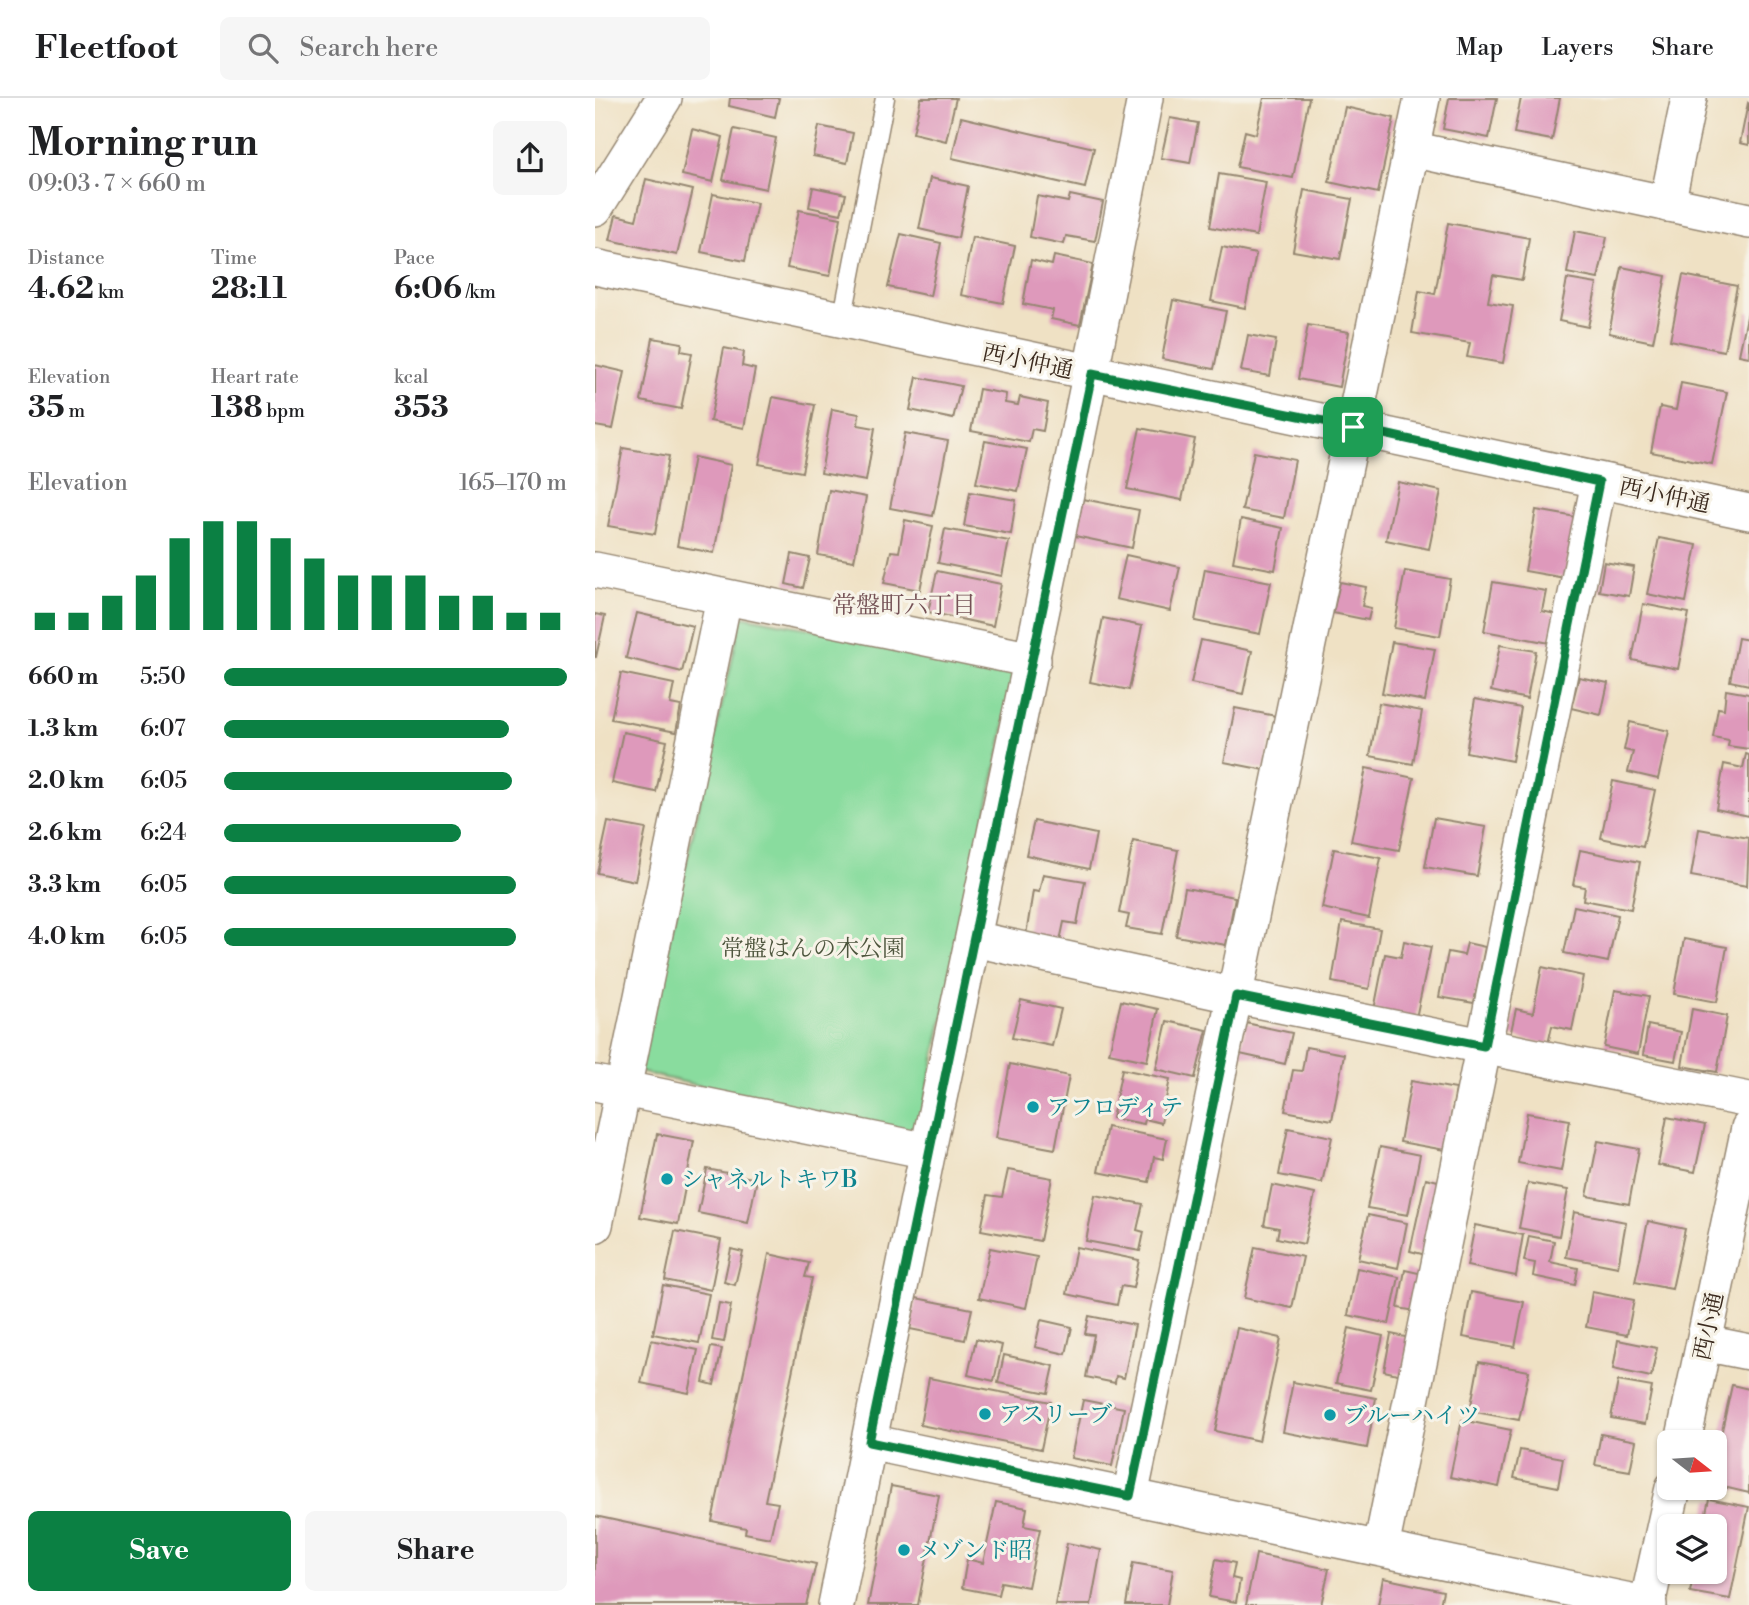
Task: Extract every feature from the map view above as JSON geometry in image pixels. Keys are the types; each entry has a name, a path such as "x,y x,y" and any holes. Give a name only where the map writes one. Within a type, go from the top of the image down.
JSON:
{"street":[{"path":"595,208 664,98"},
{"path":"836,1605 927,1151 1092,374 1145,98"},
{"path":"1130,1496 1422,98"},
{"path":"1667,204 1689,98"},
{"path":"1411,149 1749,220"},
{"name":"西小仲通","path":"595,267 1749,512"},
{"path":"1381,1549 1599,482"},
{"path":"595,570 1033,660"},
{"path":"595,1225 609,1085 725,598"},
{"path":"974,939 1236,996 1749,1100"},
{"path":"609,1085 927,1151"},
{"name":"西小通","path":"1686,1430 1749,1128"},
{"path":"1705,1343 1749,1352"},
{"path":"869,1442 1647,1605 1669,1500"}],"lane":[{"path":"842,321 885,98"}],"green space":[{"name":"常盤はんの木公園","path":"742,616 1017,668 918,1135 639,1072"}],"building":[{"path":"730,98 779,98 775,117 729,106"},
{"path":"921,98 956,98 946,141 913,133"},
{"path":"1264,98 1309,98 1293,178 1237,167 1245,131 1256,134"},
{"path":"1449,98 1497,98 1489,138 1443,129"},
{"path":"1521,98 1560,98 1552,140 1514,133"},
{"path":"1749,104 1749,145 1740,143"},
{"path":"1345,107 1394,118 1378,193 1329,182"},
{"path":"961,117 1094,148 1085,188 952,158"},
{"path":"1170,118 1198,123 1190,163 1161,158"},
{"path":"819,126 853,133 847,163 813,156"},
{"path":"692,129 723,137 713,182 682,175"},
{"path":"734,129 776,138 766,189 723,180"},
{"path":"1219,174 1266,182 1256,236 1210,227"},
{"path":"930,178 968,186 958,238 919,229"},
{"path":"646,179 693,190 677,255 610,240 616,215 636,220"},
{"path":"813,187 846,194 841,214 809,207"},
{"path":"1304,190 1352,199 1340,259 1293,251"},
{"path":"713,194 757,203 745,261 701,252"},
{"path":"1070,195 1103,202 1095,241 1066,236 1064,244 1030,237 1037,196 1068,202"},
{"path":"799,210 841,218 830,276 787,268"},
{"path":"1448,223 1529,238 1522,280 1493,275 1488,302 1513,306 1503,363 1467,357 1470,343 1412,333 1419,291 1435,294"},
{"path":"1575,231 1607,237 1598,279 1567,273"},
{"path":"901,234 941,243 930,296 888,287"},
{"path":"972,237 1015,246 1003,303 961,295"},
{"path":"1222,247 1256,254 1245,308 1211,301"},
{"path":"1054,256 1093,264 1080,325 1051,319 1053,310 1023,304 1031,260 1052,265"},
{"path":"1622,267 1666,276 1653,342 1609,333"},
{"path":"1683,275 1737,286 1724,351 1670,340"},
{"path":"1567,279 1597,284 1588,327 1559,321"},
{"path":"1173,300 1226,311 1214,369 1162,359"},
{"path":"1749,312 1749,357 1739,355"},
{"path":"1308,325 1349,332 1339,387 1298,379"},
{"path":"1248,335 1276,340 1270,376 1241,371"},
{"path":"653,338 682,343 681,351 692,353 681,409 641,401"},
{"path":"724,348 744,352 742,366 755,369 744,428 710,421"},
{"path":"595,365 625,372 613,429 595,426"},
{"path":"917,377 961,386 953,419 910,410"},
{"path":"1681,383 1727,392 1712,464 1651,452 1660,407 1676,410"},
{"path":"979,389 1006,394 1005,403 1018,405 1020,397 1048,403 1043,431 1032,429 1029,442 971,431"},
{"path":"773,397 815,405 802,472 759,464"},
{"path":"832,409 859,414 858,425 875,428 866,481 821,473"},
{"path":"1140,428 1195,439 1182,500 1127,489"},
{"path":"905,433 948,441 933,516 890,508"},
{"path":"985,441 1027,449 1018,491 976,483"},
{"path":"623,448 669,456 655,534 608,526"},
{"path":"1254,452 1295,460 1284,518 1242,510"},
{"path":"694,457 731,465 714,553 677,546"},
{"path":"1398,482 1441,491 1429,549 1386,540"},
{"path":"829,490 866,497 854,561 818,555"},
{"path":"970,492 1016,500 1011,534 964,526"},
{"path":"1083,499 1139,510 1132,548 1075,536"},
{"path":"1536,510 1576,517 1565,578 1525,571"},
{"path":"1241,519 1283,528 1275,570 1233,562"},
{"path":"905,520 933,526 920,590 884,583 891,551 899,552"},
{"path":"945,529 1009,541 1002,576 938,563"},
{"path":"1659,538 1697,545 1686,602 1647,594"},
{"path":"792,554 810,558 803,588 786,584"},
{"path":"1126,555 1180,567 1170,611 1116,599"},
{"path":"1604,562 1634,567 1629,596 1599,591"},
{"path":"1205,569 1271,582 1260,634 1195,621"},
{"path":"937,571 1001,584 993,626 928,612"},
{"path":"1405,571 1450,579 1440,636 1394,628"},
{"path":"1340,582 1366,587 1362,606 1371,608 1368,620 1333,613"},
{"path":"1493,582 1546,591 1542,611 1555,614 1550,643 1484,631"},
{"path":"1643,604 1689,613 1678,669 1632,660"},
{"path":"637,613 693,626 682,672 626,658"},
{"path":"595,614 605,616 596,657 595,657"},
{"path":"1103,618 1142,626 1129,690 1090,682"},
{"path":"1738,638 1749,640 1749,685 1730,681"},
{"path":"1201,640 1252,651 1243,694 1191,683"},
{"path":"1392,642 1435,649 1425,701 1382,693"},
{"path":"1500,645 1536,651 1527,699 1491,691"},
{"path":"621,673 674,684 670,704 681,706 676,732 611,719"},
{"path":"1579,677 1608,683 1601,715 1571,708"},
{"path":"1726,690 1749,694 1749,749 1728,746 1729,740 1713,737 1718,708 1724,709"},
{"path":"1475,699 1521,708 1512,761 1466,752"},
{"path":"1379,703 1422,711 1413,764 1370,756"},
{"path":"1235,708 1276,716 1265,770 1224,762"},
{"path":"1630,722 1669,731 1658,779 1628,772 1633,752 1624,750"},
{"path":"623,732 667,741 656,792 612,783"},
{"path":"1746,754 1749,755 1749,816 1716,809 1724,764 1743,768"},
{"path":"1366,768 1414,778 1399,850 1351,841"},
{"path":"1613,781 1655,790 1643,847 1601,838"},
{"path":"1434,818 1486,827 1477,876 1425,867"},
{"path":"1034,821 1096,834 1089,869 1026,855"},
{"path":"608,822 646,829 635,881 597,873"},
{"path":"1699,829 1749,838 1747,886 1691,876"},
{"path":"1133,841 1178,850 1162,934 1126,928 1129,915 1119,913"},
{"path":"1334,849 1381,858 1369,918 1322,908"},
{"path":"1580,850 1640,862 1631,909 1583,900 1585,887 1573,885"},
{"path":"1043,874 1085,881 1077,924 1064,922 1060,941 1026,935 1033,891 1039,892"},
{"path":"1185,888 1235,897 1226,945 1176,936"},
{"path":"1574,906 1618,915 1608,962 1564,953"},
{"path":"1342,922 1380,929 1369,989 1332,982"},
{"path":"1684,939 1727,947 1717,1002 1674,994"},
{"path":"1404,941 1431,947 1416,1018 1374,1010 1385,954 1401,957"},
{"path":"1467,943 1485,947 1474,1003 1439,997 1448,952 1464,955"},
{"path":"1542,967 1583,976 1572,1030 1552,1026 1548,1044 1510,1036 1516,1009 1533,1013"},
{"path":"1615,990 1649,996 1638,1054 1604,1047"},
{"path":"1021,1000 1061,1009 1052,1046 1012,1038"},
{"path":"1121,1001 1158,1009 1147,1061 1109,1053"},
{"path":"1692,1009 1727,1016 1717,1072 1682,1066"},
{"path":"1167,1021 1207,1030 1195,1078 1156,1069"},
{"path":"1246,1023 1292,1033 1285,1064 1240,1054"},
{"path":"1648,1025 1681,1032 1675,1061 1643,1055"},
{"path":"1306,1047 1344,1054 1332,1120 1285,1111 1293,1070 1302,1071"},
{"name":"アフロディテ","path":"1010,1064 1069,1076 1055,1149 996,1138"},
{"path":"1122,1069 1170,1079 1161,1123 1145,1119 1144,1124 1112,1118"},
{"path":"1411,1081 1456,1089 1445,1150 1400,1142"},
{"path":"1527,1113 1570,1120 1561,1171 1518,1163"},
{"path":"1667,1117 1705,1125 1695,1172 1658,1165"},
{"path":"1107,1127 1167,1139 1163,1159 1154,1157 1149,1182 1098,1172"},
{"path":"1288,1128 1332,1137 1322,1183 1279,1175"},
{"name":"シャネルトキワB","path":"657,1134 694,1141 678,1224 640,1217"},
{"path":"1598,1141 1639,1149 1629,1204 1587,1196"},
{"path":"1380,1147 1420,1155 1408,1215 1367,1208"},
{"path":"707,1169 757,1179 748,1223 698,1213"},
{"path":"1008,1170 1052,1178 1040,1241 981,1230 988,1195 1002,1197"},
{"path":"1426,1178 1442,1182 1426,1255 1410,1251"},
{"path":"1528,1183 1568,1190 1559,1236 1519,1228"},
{"path":"1272,1185 1315,1194 1304,1244 1277,1238 1279,1228 1264,1225"},
{"path":"1095,1195 1143,1204 1137,1230 1144,1232 1140,1251 1086,1241"},
{"path":"1574,1212 1626,1222 1618,1267 1566,1257"},
{"path":"1368,1215 1407,1223 1398,1268 1358,1259"},
{"path":"1648,1221 1685,1229 1672,1289 1635,1282"},
{"path":"1475,1225 1523,1235 1516,1276 1467,1266"},
{"path":"675,1231 721,1240 711,1290 665,1280"},
{"path":"1529,1236 1554,1241 1550,1262 1578,1268 1575,1285 1533,1276 1535,1263 1524,1261"},
{"path":"1076,1247 1139,1260 1133,1288 1121,1286 1117,1305 1067,1294"},
{"path":"1255,1247 1303,1257 1292,1308 1244,1298"},
{"path":"990,1248 1037,1257 1026,1308 979,1298"},
{"path":"731,1249 743,1252 735,1285 724,1282"},
{"path":"769,1254 809,1263 805,1277 812,1278 765,1501 778,1503 770,1538 745,1533 746,1528 712,1521"},
{"path":"1357,1268 1399,1277 1389,1324 1348,1315"},
{"path":"1405,1270 1423,1274 1416,1311 1398,1308"},
{"path":"663,1285 709,1294 699,1343 653,1334"},
{"path":"1471,1292 1524,1302 1515,1347 1463,1337"},
{"path":"1592,1292 1634,1300 1627,1335 1586,1327"},
{"path":"916,1298 972,1309 965,1340 910,1329"},
{"path":"719,1303 731,1305 724,1342 712,1340"},
{"path":"1089,1316 1135,1325 1124,1378 1116,1376 1115,1383 1086,1377 1094,1335 1085,1334"},
{"path":"1041,1320 1072,1327 1066,1354 1035,1347"},
{"path":"1237,1328 1281,1338 1259,1441 1215,1431"},
{"path":"1349,1328 1383,1336 1371,1390 1336,1383"},
{"path":"1391,1334 1410,1338 1402,1375 1384,1371"},
{"path":"976,1339 1002,1345 994,1381 968,1375"},
{"path":"651,1340 698,1350 689,1393 641,1383"},
{"path":"1618,1340 1657,1348 1651,1377 1613,1369"},
{"path":"711,1347 722,1349 714,1385 703,1382"},
{"path":"1004,1355 1054,1366 1048,1393 998,1383"},
{"path":"1479,1362 1529,1371 1519,1420 1470,1411"},
{"name":"アスリーブ","path":"929,1378 1051,1402 1041,1449 920,1425"},
{"path":"1618,1381 1652,1387 1645,1424 1611,1418"},
{"name":"ブルーハイツ","path":"1293,1382 1376,1398 1367,1448 1283,1432"},
{"path":"1732,1385 1749,1389 1749,1493 1727,1488 1727,1430 1722,1430"},
{"path":"1083,1400 1124,1408 1112,1466 1071,1458"},
{"path":"1462,1420 1511,1430 1499,1487 1450,1477"},
{"path":"1601,1434 1636,1441 1630,1471 1595,1465"},
{"path":"1520,1450 1563,1458 1558,1487 1514,1478"},
{"name":"メゾンド昭","path":"891,1486 939,1495 918,1605 868,1605"},
{"path":"1709,1500 1749,1507 1730,1599 1690,1592 1692,1584 1727,1584 1727,1514 1706,1514"},
{"path":"996,1502 1027,1508 1024,1526 1040,1529 1028,1587 1001,1582 998,1595 962,1588 967,1559 983,1563"},
{"path":"595,1516 816,1564 806,1605 595,1605"},
{"path":"1067,1543 1101,1550 1091,1605 1055,1605"},
{"path":"1256,1554 1329,1569 1321,1605 1246,1605"},
{"path":"1216,1559 1235,1563 1232,1578 1240,1580 1236,1602 1209,1597"},
{"path":"1133,1563 1173,1570 1167,1605 1126,1605"},
{"path":"1383,1578 1443,1591 1440,1605 1378,1605"}],"place":[{"name":"アフロディテ","path":"1033,1107"},
{"name":"シャネルトキワB","path":"667,1179"},
{"name":"アスリーブ","path":"985,1414"},
{"name":"ブルーハイツ","path":"1330,1415"},
{"name":"メゾンド昭","path":"904,1550"}],"district":[{"name":"常盤町六丁目","path":"904,605"}],"route":[{"path":"1092,374 1353,427 1599,482 1484,1046 1236,996 1130,1496 869,1442 927,1151 1092,374"}]}
